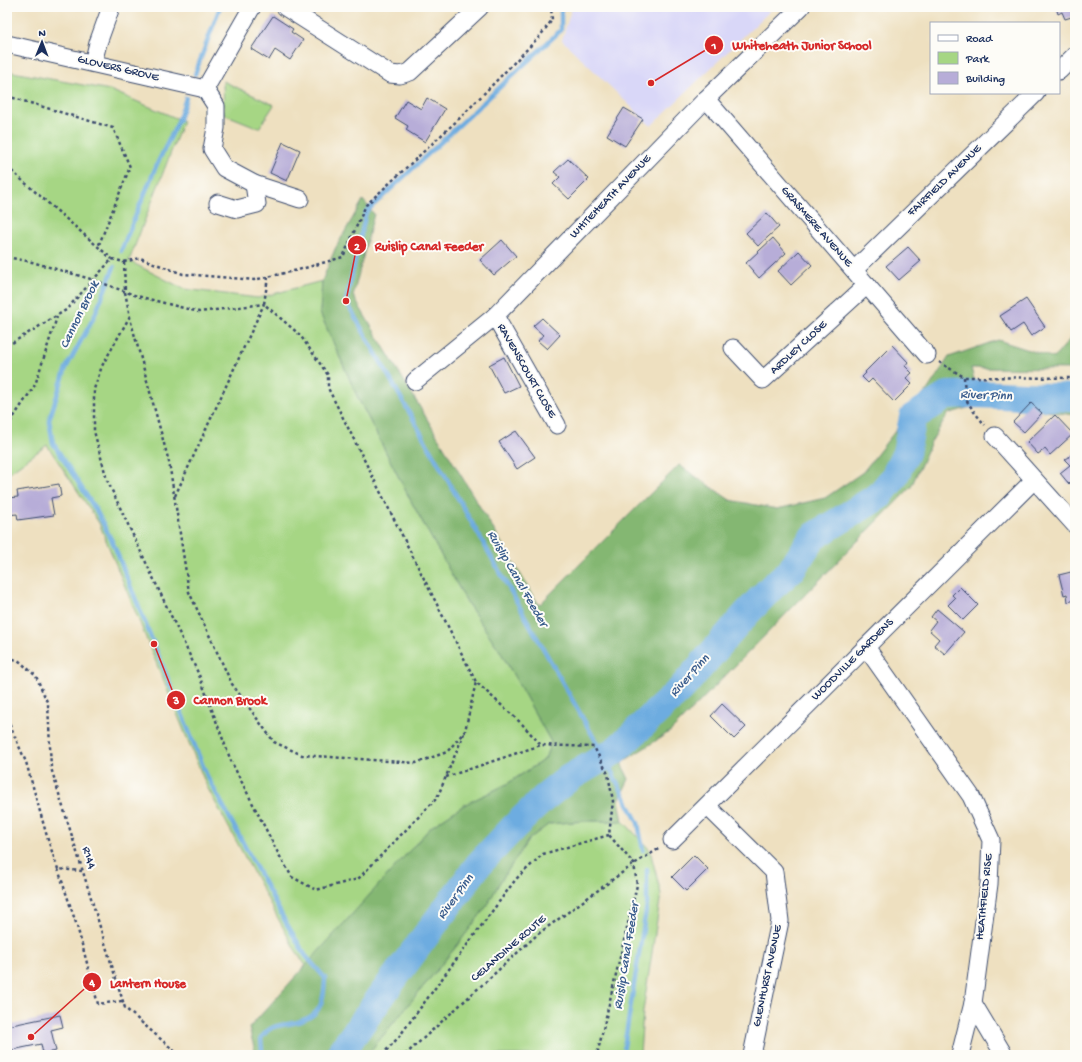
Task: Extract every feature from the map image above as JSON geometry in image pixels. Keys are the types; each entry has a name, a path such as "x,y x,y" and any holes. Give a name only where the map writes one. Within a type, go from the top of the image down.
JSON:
{"street":[{"path":"93,63 111,7"},
{"path":"252,7 205,89 216,106 216,128 212,149 224,168 254,184 300,199"},
{"path":"285,7 390,74 400,75 410,72 480,7"},
{"name":"WHITEHEATH AVENUE","path":"415,381 495,316 706,99 801,7"},
{"name":"GLOVERS GROVE","path":"7,44 205,89"},
{"path":"1060,70 1075,55"},
{"name":"FAIRFIELD AVENUE","path":"854,270 1035,94"},
{"name":"GRASMERE AVENUE","path":"706,99 927,355"},
{"path":"218,203 237,209 257,204 254,184"},
{"name":"ARDLEY CLOSE","path":"733,348 763,380 867,285"},
{"name":"RAVENSCOURT CLOSE","path":"495,316 557,425"},
{"path":"995,436 1075,525"},
{"name":"WOODVILLE GARDENS","path":"672,840 1034,480"},
{"name":"HEATHFIELD RISE","path":"866,647 971,796 991,840 989,884 973,1003"},
{"name":"GLENHURST AVENUE","path":"707,806 774,872 780,921 752,1055"},
{"path":"960,1055 973,1003"},
{"path":"973,1003 1004,1055"}],"path":[{"path":"7,96 113,128 130,167 98,247"},
{"path":"7,167 112,259"},
{"path":"7,257 32,262 96,281 137,296 200,312 264,304 300,335 328,376 328,388 476,682 522,724 541,745"},
{"path":"124,262 125,292 130,316 169,462 189,592 232,684 274,742 302,755 416,763 447,752 465,731"},
{"path":"175,497 264,304 268,277"},
{"path":"7,427 35,385 57,316"},
{"path":"130,316 102,366 94,389 94,431 102,467 199,675 231,761 279,856 292,877 316,890 358,879 437,798 465,731 476,682"},
{"path":"927,355 964,377 1075,378"},
{"path":"964,377 965,398 975,414 995,436"},
{"name":"R144","path":"7,658 18,660 36,676 48,704 51,768 125,1008 179,1055"},
{"path":"7,719 26,762 98,1004 122,1001"},
{"path":"446,777 541,745 594,747 608,774 613,802 609,835 634,864 637,885 599,1055 621,1055"},
{"path":"382,1055 398,1038 516,879 543,854 609,835"},
{"name":"CELANDINE ROUTE","path":"405,1055 538,934 634,864 672,840"},
{"path":"58,869 83,872"}],"shaded area":[{"path":"572,7 774,7 651,126 562,40"}],"green space":[{"path":"7,71 110,90 183,121 129,261 184,289 258,298 322,281 320,313 358,398 412,503 468,604 500,651 551,742 545,759 507,784 464,805 431,827 306,966 294,948 207,787 99,523 47,445 7,474"},
{"path":"223,81 274,105 259,128 224,114"},
{"path":"363,200 374,214 353,296 539,605 679,465 730,500 777,509 825,498 863,472 928,389 949,357 998,340 1054,358 1075,333 1075,369 971,368 975,383 1075,385 1075,415 1015,407 973,406 948,414 931,442 911,487 671,731 621,763 629,779 619,800 623,821 584,821 549,824 529,839 500,882 486,907 455,948 367,1055 256,1055 249,1028 431,827 464,805 507,784 545,759 551,742 500,651 468,604 412,503 358,398 320,313 322,281 335,249"},
{"path":"584,821 623,821 650,850 661,894 643,1011 640,1055 367,1055 455,948 486,907 500,882 529,839 549,824"}],"building":[{"path":"1056,7 1072,7 1075,16 1065,19 1062,12 1058,14"},
{"path":"273,16 293,29 291,32 303,40 290,60 275,50 269,60 251,49"},
{"path":"427,98 445,109 425,142 406,130 408,126 395,118 406,100 421,109"},
{"path":"624,108 643,119 625,146 607,135"},
{"path":"283,142 300,150 287,181 270,173"},
{"path":"568,159 589,179 569,199 553,184 560,177 554,172"},
{"path":"767,213 779,227 758,246 746,233"},
{"path":"773,238 786,253 759,278 746,263"},
{"path":"502,240 516,256 494,275 480,260"},
{"path":"908,247 921,261 899,280 886,266"},
{"path":"799,251 812,265 791,285 778,271"},
{"path":"1026,299 1045,327 1031,336 1023,324 1011,332 1000,316"},
{"path":"542,318 560,335 547,349 538,341 543,335 533,326"},
{"path":"892,345 908,362 905,366 912,373 906,378 912,384 894,402 872,379 868,383 862,377 866,373 865,372"},
{"path":"504,357 519,386 504,393 489,365"},
{"path":"1031,403 1042,413 1024,432 1013,422"},
{"path":"1055,415 1073,434 1050,455 1045,449 1038,454 1027,442"},
{"path":"516,431 535,457 517,469 499,442"},
{"path":"1075,452 1075,479 1069,484 1060,473 1070,465 1065,460"},
{"path":"59,484 61,496 51,498 54,515 18,520 17,514 7,515 7,498 18,497 17,491"},
{"path":"1075,571 1075,600 1068,602 1067,594 1064,595 1059,575"},
{"path":"960,587 978,605 963,620 948,605 955,598 952,595"},
{"path":"937,609 964,632 945,654 934,645 939,639 929,630 936,621 931,617"},
{"path":"722,704 746,727 734,739 711,716"},
{"path":"694,855 708,869 686,891 672,877"},
{"path":"60,1015 63,1027 51,1030 56,1051 43,1054 41,1044 12,1050 7,1026"}],"waterway":[{"name":"Cannon Brook","path":"195,74 220,7"},
{"name":"Ruislip Canal Feeder","path":"561,7 561,30 366,212 346,301 598,745 638,823 643,850"},
{"name":"Cannon Brook","path":"121,251 157,164 178,122 186,98"},
{"name":"Cannon Brook","path":"114,267 94,317 66,368 49,420 53,443 97,512 113,543 207,776 285,921 305,955 325,978 321,1004 313,1015 298,1022 276,1026 267,1031 261,1038 262,1051 265,1055"},
{"name":"River Pinn","path":"339,1055 479,864 514,827 543,799 569,778 615,751 681,689 747,613 791,570 813,537 879,496 894,477 906,453 913,417 948,395 976,394 1075,398"},
{"name":"Ruislip Canal Feeder","path":"624,1047 647,904 647,869"}],"place":[{"name":"Whiteheath Junior School","path":"651,83"},
{"name":"Ruislip Canal Feeder","path":"346,301"},
{"name":"Cannon Brook","path":"154,644"},
{"name":"Lantern House","path":"31,1037"}]}
